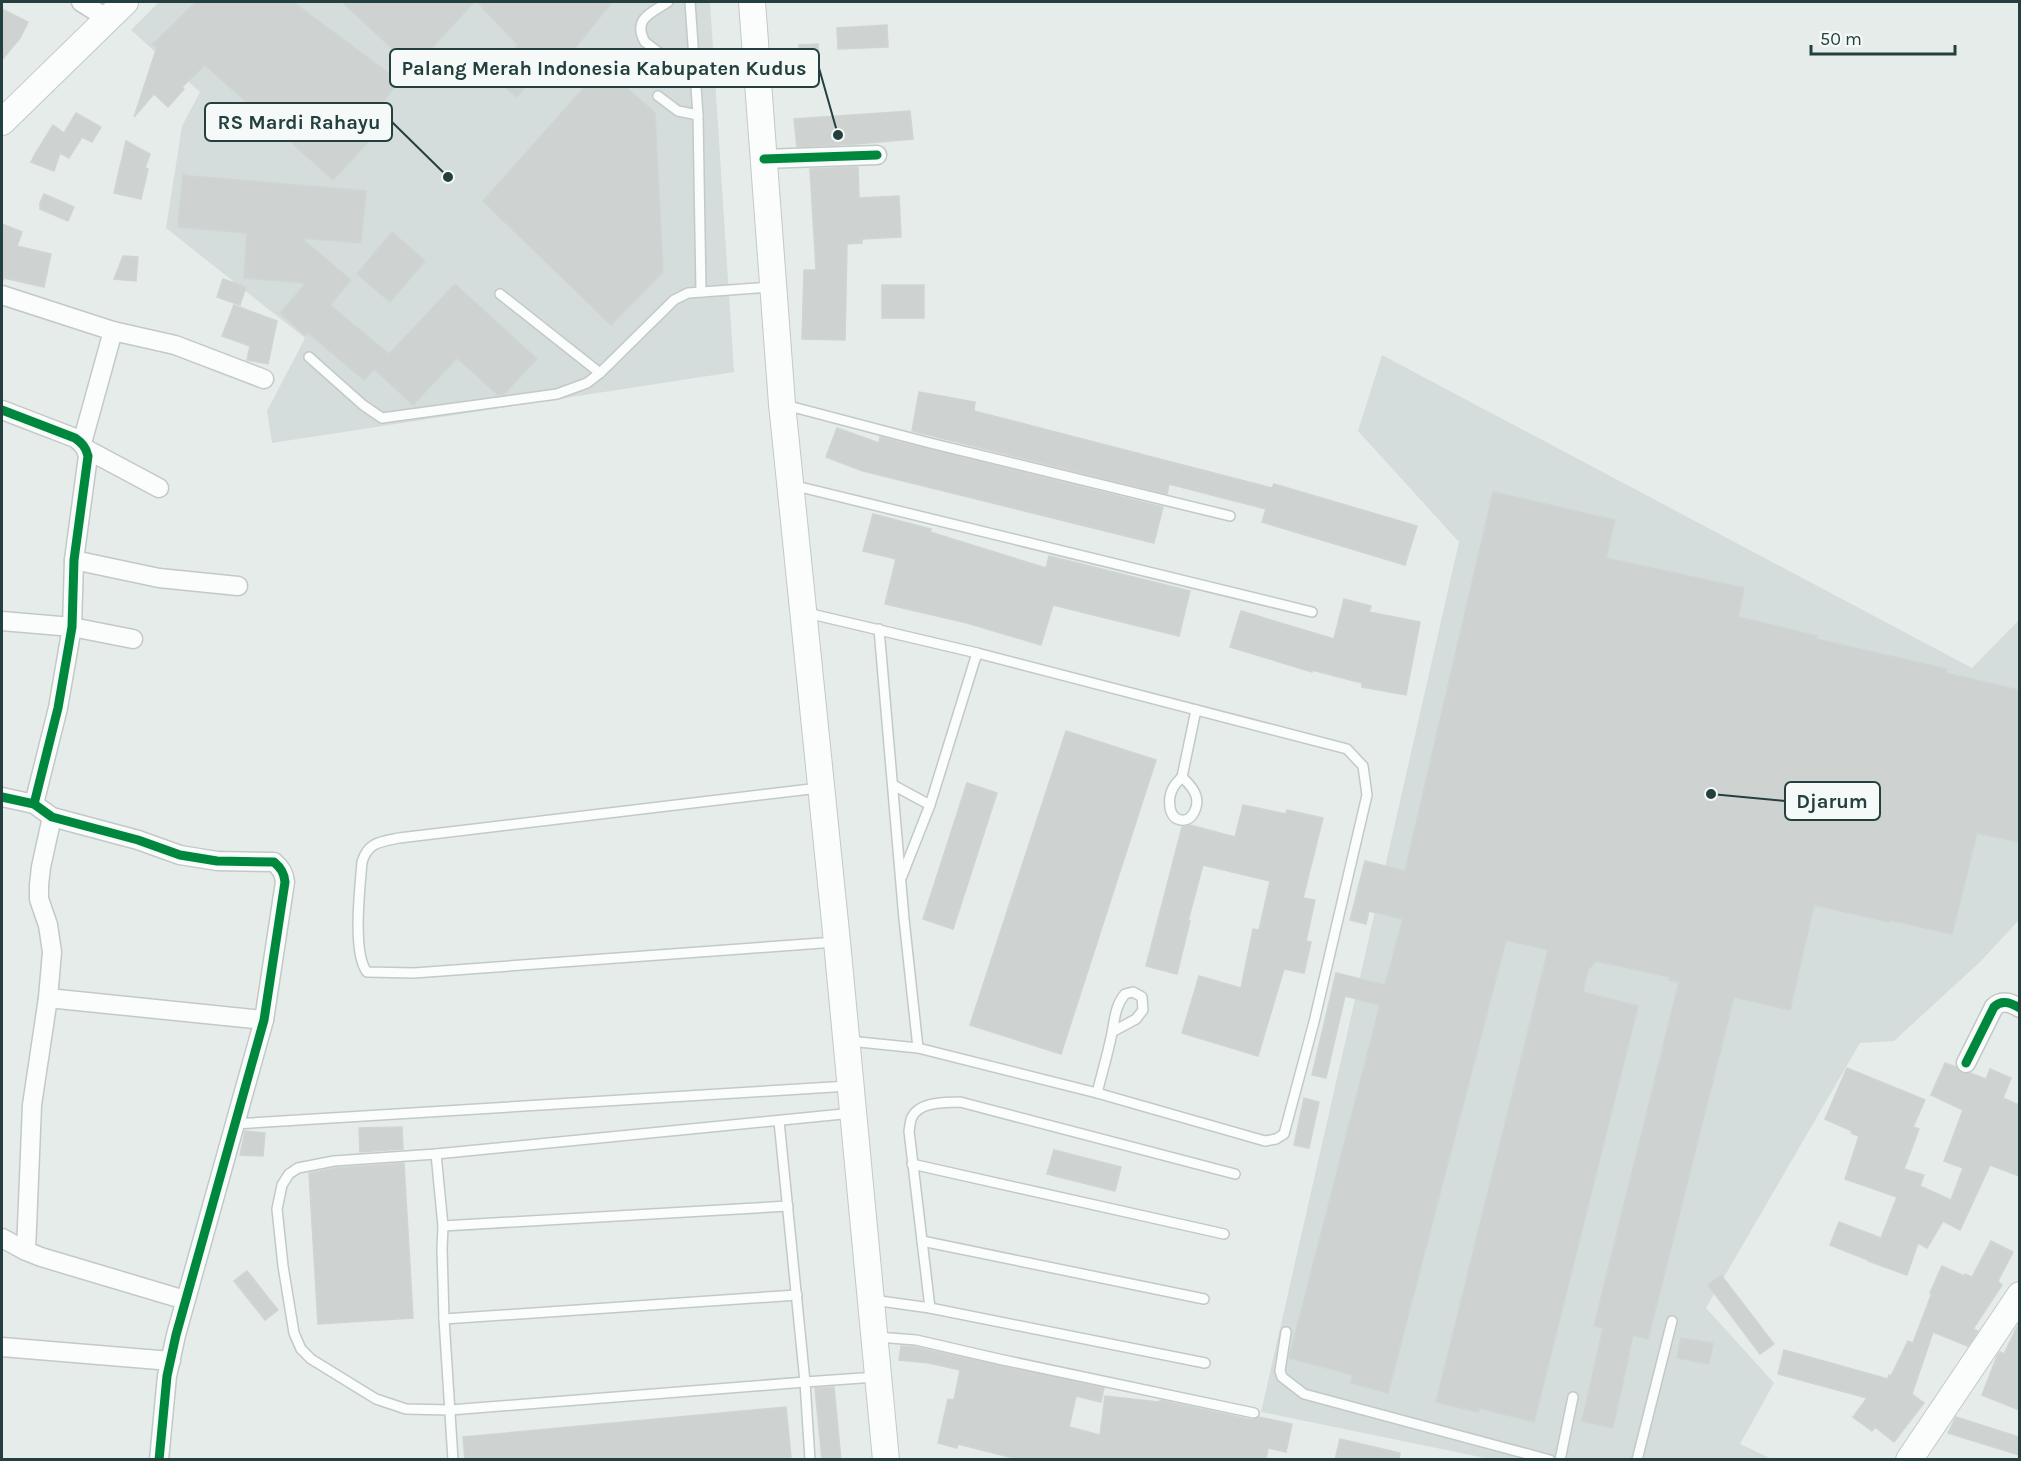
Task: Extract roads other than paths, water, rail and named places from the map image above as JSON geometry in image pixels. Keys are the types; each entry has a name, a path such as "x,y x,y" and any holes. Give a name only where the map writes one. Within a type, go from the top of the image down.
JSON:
{"main road":[{"path":"752,2 782,404 847,1041 849,1086 886,1460"},
{"path":"2,122 116,10"},
{"path":"1909,1460 2019,1295"}],"street":[{"path":"81,2 116,10"},
{"path":"764,159 877,155"},
{"path":"2,295 113,331 175,345 264,379"},
{"path":"34,804 58,708 72,627 74,560 88,456 84,446 113,331"},
{"path":"2,410 75,438 84,446 159,488"},
{"path":"74,560 159,578 238,586"},
{"path":"2,621 72,627 133,639"},
{"path":"2,797 34,804 52,817 138,840 180,855 217,861 273,862 280,867 284,875 285,882 264,1020 185,1300 167,1376 159,1460"},
{"path":"26,1251 32,1105 48,998 52,952 48,925 39,899 39,885 52,817"},
{"path":"48,998 264,1020"},
{"path":"1966,1063 1998,1003 2004,1002 2019,1008"},
{"path":"2,1238 26,1251 185,1300"},
{"path":"2,1347 171,1361"}],"lane":[{"path":"668,2 646,16 640,25 640,34 645,42 696,81"},
{"path":"690,2 698,115 701,292"},
{"path":"658,96 678,111 698,115"},
{"path":"309,357 363,405 382,418 557,394 587,383 600,373 674,300 688,293 773,287"},
{"path":"500,294 600,373"},
{"path":"782,404 930,443 1230,516"},
{"path":"792,485 1312,612"},
{"path":"804,612 879,628 1347,749 1363,766 1367,795 1314,1022 1284,1134 1276,1139 1265,1141 1097,1093 918,1048 847,1041"},
{"path":"879,628 918,1048"},
{"path":"901,878 930,805 976,653"},
{"path":"1182,777 1196,710"},
{"path":"893,785 930,805"},
{"path":"820,788 399,838 377,843 365,853 362,862 360,957 362,966 367,972 414,973 837,942"},
{"path":"1097,1093 1112,1032"},
{"path":"234,1124 849,1086"},
{"path":"930,1308 909,1131 912,1116 921,1107 960,1102 1235,1174"},
{"path":"853,1113 436,1154 334,1161 298,1168 289,1174 282,1185 277,1209 294,1333 301,1349 311,1359 376,1399 406,1409 450,1410 878,1377"},
{"path":"779,1121 805,1382 810,1460"},
{"path":"436,1154 443,1226 444,1320 453,1460"},
{"path":"912,1164 1224,1234"},
{"path":"443,1226 788,1206"},
{"path":"922,1241 1204,1299"},
{"path":"444,1320 797,1295"},
{"path":"871,1300 930,1308 1205,1363"},
{"path":"1637,1460 1672,1321"},
{"path":"1286,1332 1280,1371 1282,1377 1304,1394 1550,1460"},
{"path":"874,1337 916,1340 1254,1413"},
{"path":"1560,1460 1573,1397"}],"place":[{"name":"Palang Merah Indonesia Kabupaten Kudus","path":"838,135"},
{"name":"RS Mardi Rahayu","path":"448,177"},
{"name":"Djarum","path":"1711,794"}]}
